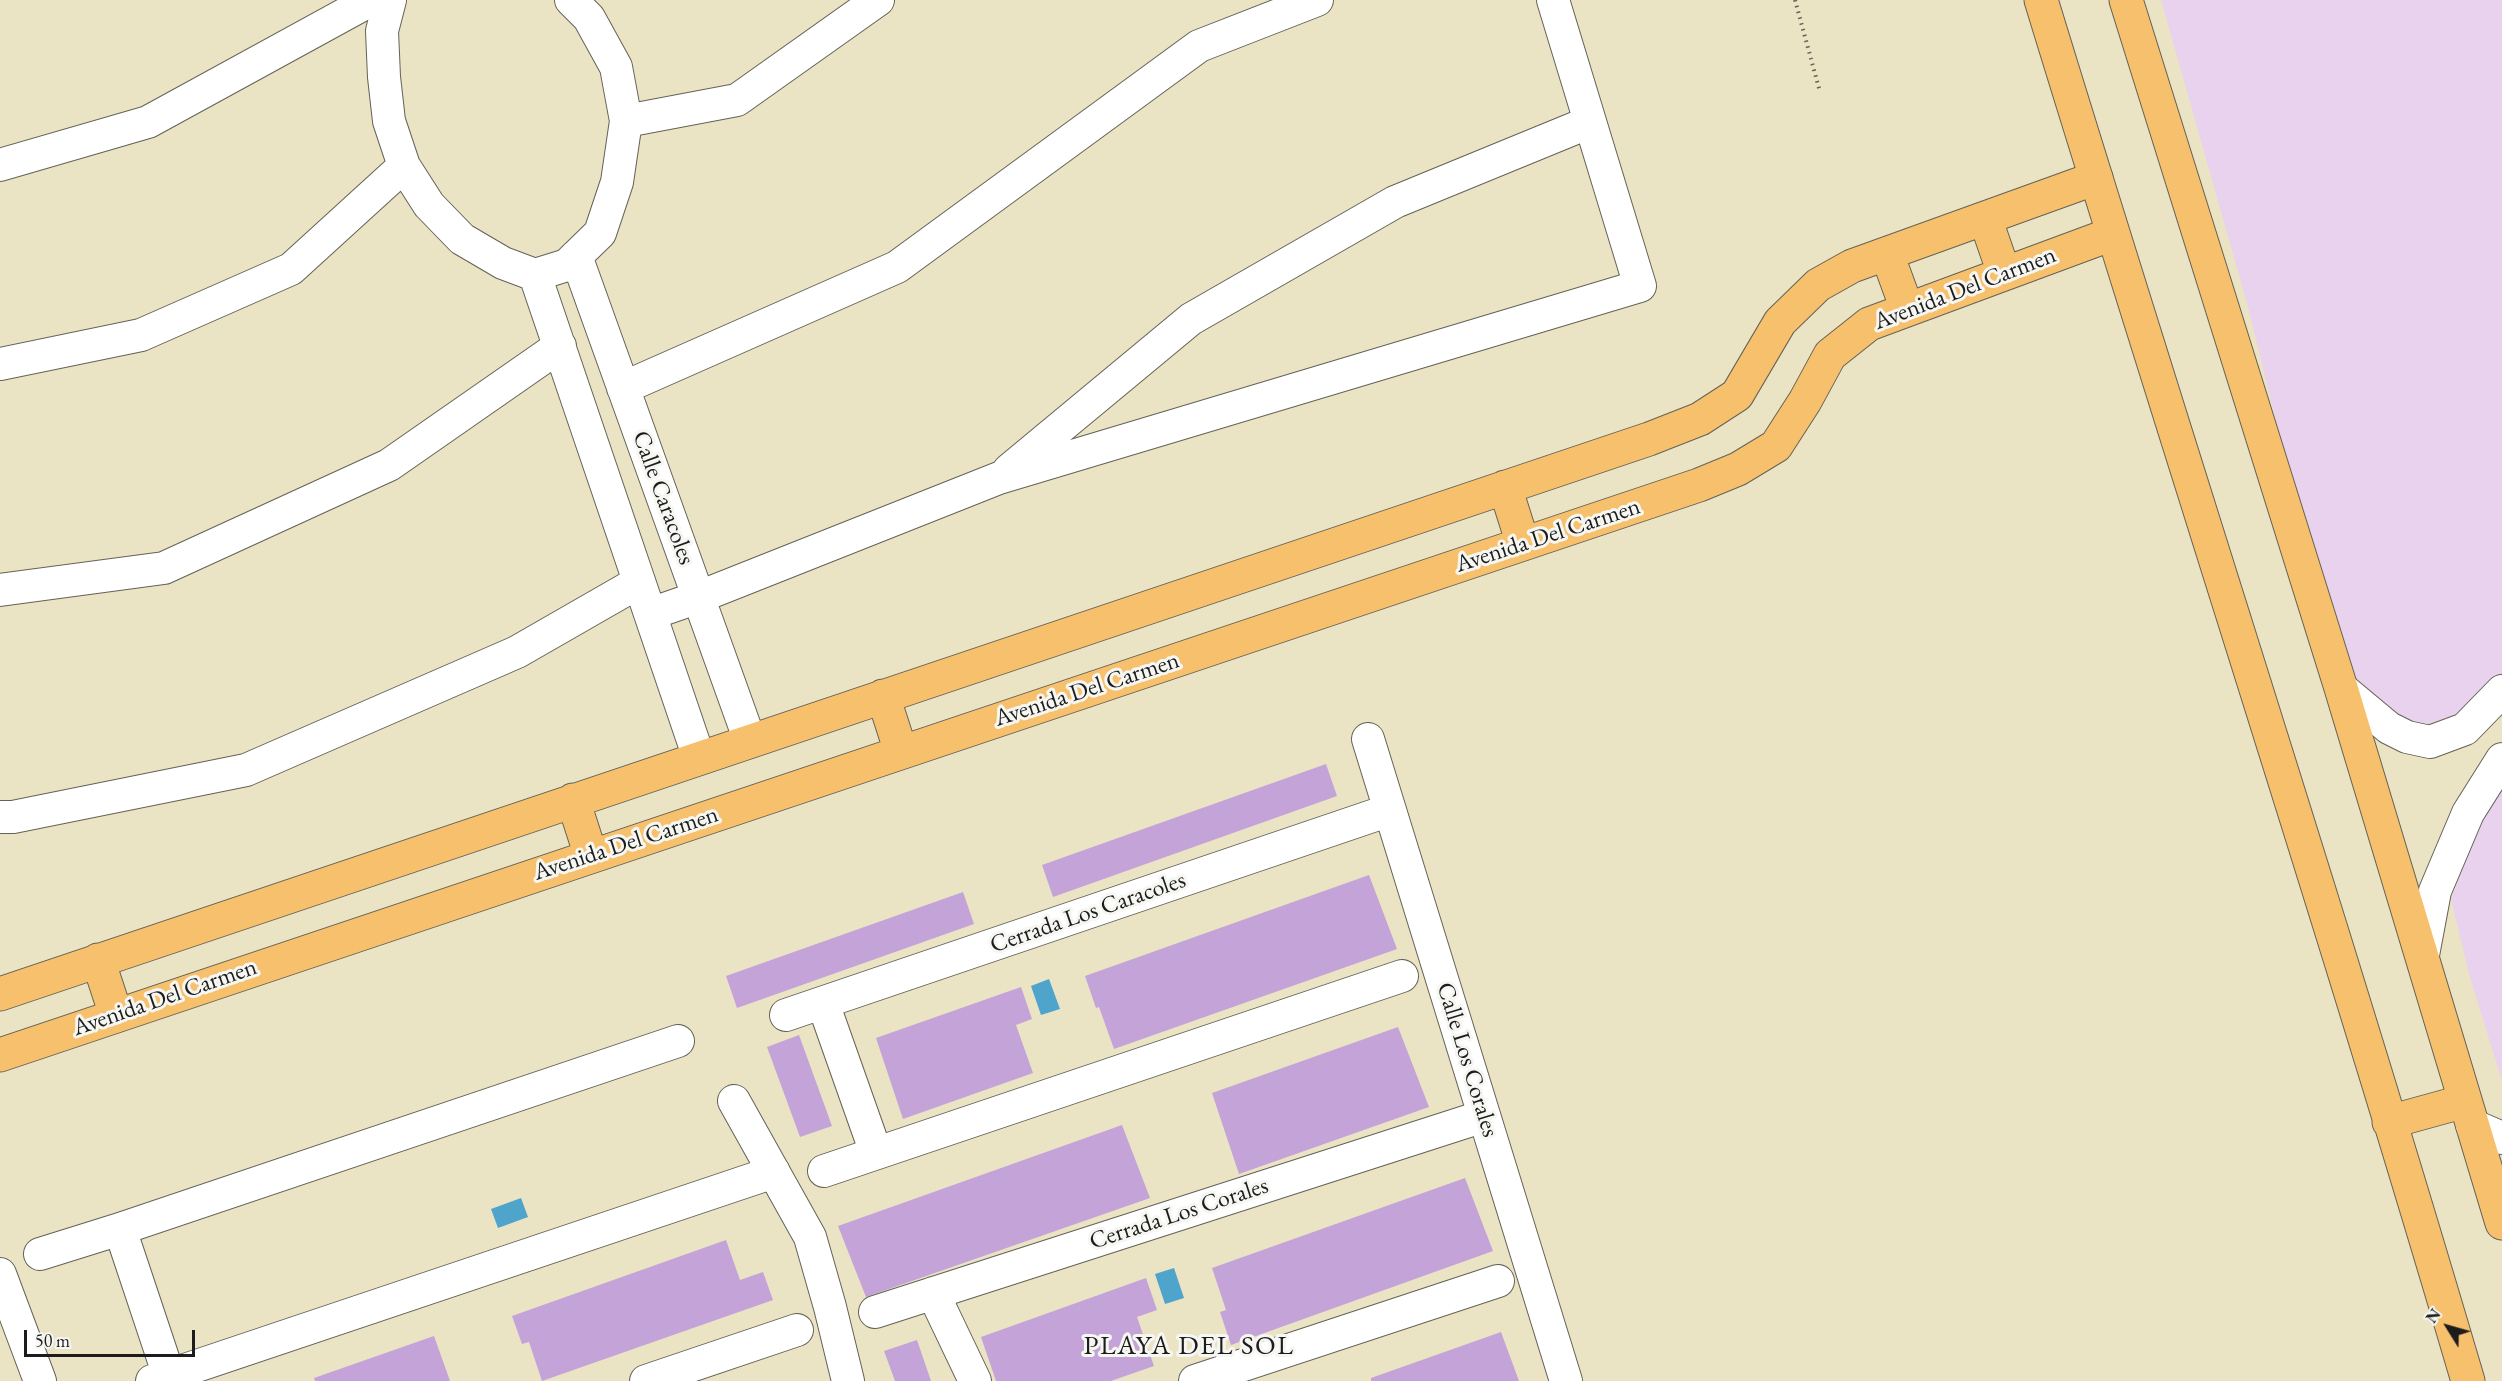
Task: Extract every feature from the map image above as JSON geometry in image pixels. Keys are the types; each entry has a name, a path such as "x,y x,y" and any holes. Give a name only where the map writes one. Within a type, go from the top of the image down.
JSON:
{"main road":[{"path":"2041,0 2112,234 2229,599 2468,1381"},
{"path":"2126,0 2341,688 2502,1222"},
{"path":"0,994 1649,439 1700,419 1737,395 1780,322 1818,285 1851,266 2096,178"},
{"path":"1985,218 2004,273"},
{"name":"Avenida Del Carmen","path":"0,1055 1699,485 1738,469 1776,446 1805,401 1830,355 1869,324 2112,234"},
{"path":"1887,254 1907,309"},
{"path":"1505,487 1523,544"},
{"path":"883,696 901,752"},
{"path":"573,800 591,856"},
{"path":"98,960 116,1015"},
{"path":"2389,1122 2469,1113"}],"street":[{"path":"0,165 148,122 371,0"},
{"path":"390,0 382,31 384,78 389,121 404,166 429,205 462,239 502,263 536,275 567,265 600,233 617,182 627,122 616,67 589,18 571,0"},
{"path":"627,122 737,100 878,0"},
{"path":"623,388 897,267 1199,46 1317,0"},
{"path":"650,614 699,597 999,478 1640,286 1553,0"},
{"path":"2142,0 2147,70"},
{"path":"999,478 1191,320 1395,202 1590,122"},
{"path":"0,364 141,334 291,269 404,166"},
{"name":"Calle Caracoles","path":"576,256 750,741"},
{"name":"Calle Caracoles","path":"536,275 699,758"},
{"path":"0,590 164,568 389,465 560,346"},
{"path":"600,467 646,450"},
{"path":"0,817 13,818 246,770 517,652 639,582"},
{"path":"2341,688 2389,728 2407,736 2430,741 2464,729 2502,691"},
{"name":"Calle Los Corales","path":"1368,739 1566,1381"},
{"path":"2423,955 2435,891 2469,813 2502,759"},
{"name":"Cerrada Los Caracoles","path":"786,1015 1390,810"},
{"path":"824,1171 1402,976"},
{"path":"823,1003 876,1153"},
{"path":"40,1254 678,1041"},
{"path":"734,1101 810,1237 848,1381"},
{"path":"2469,1113 2502,1138"},
{"name":"Cerrada Los Corales","path":"875,1312 1484,1116"},
{"path":"120,1229 160,1378 774,1172"},
{"path":"0,1274 40,1381"},
{"path":"1195,1381 1498,1281"},
{"path":"933,1293 975,1381"},
{"path":"646,1381 796,1330"}],"path":[{"path":"1795,0 1820,92"}],"shaded area":[{"path":"2161,0 2502,0 2502,674 2456,721 2436,728 2394,719 2341,688 2248,307"},
{"path":"2502,785 2502,1081 2469,974 2451,899 2482,816"}],"water":[{"path":"1049,979 1060,1009 1041,1015 1031,986"},
{"path":"521,1198 528,1217 498,1228 491,1209"},
{"path":"1174,1268 1184,1298 1165,1304 1155,1274"}],"building":[{"path":"1326,764 1337,796 1053,897 1042,865"},
{"path":"1369,875 1397,949 1114,1049 1085,976"},
{"path":"963,892 974,924 737,1008 726,976"},
{"path":"1021,987 1032,1019 1016,1025 1033,1073 903,1119 876,1038"},
{"path":"1398,1027 1429,1107 1239,1174 1212,1093"},
{"path":"799,1035 832,1126 800,1137 767,1047"},
{"path":"1122,1125 1150,1198 866,1297 838,1226"},
{"path":"1465,1178 1493,1251 1231,1345 1220,1312 1226,1310 1212,1268"},
{"path":"726,1240 740,1280 763,1272 773,1300 542,1381 529,1342 522,1344 512,1316"},
{"path":"1146,1278 1157,1310 1137,1317 1154,1366 1111,1381 996,1381 981,1337"},
{"path":"1501,1332 1519,1381 1371,1381 1371,1378"},
{"path":"434,1336 450,1381 315,1381 314,1378"},
{"path":"917,1340 931,1381 895,1381 884,1351"}],"district":[{"name":"PLAYA DEL SOL","path":"1189,1347"}]}
